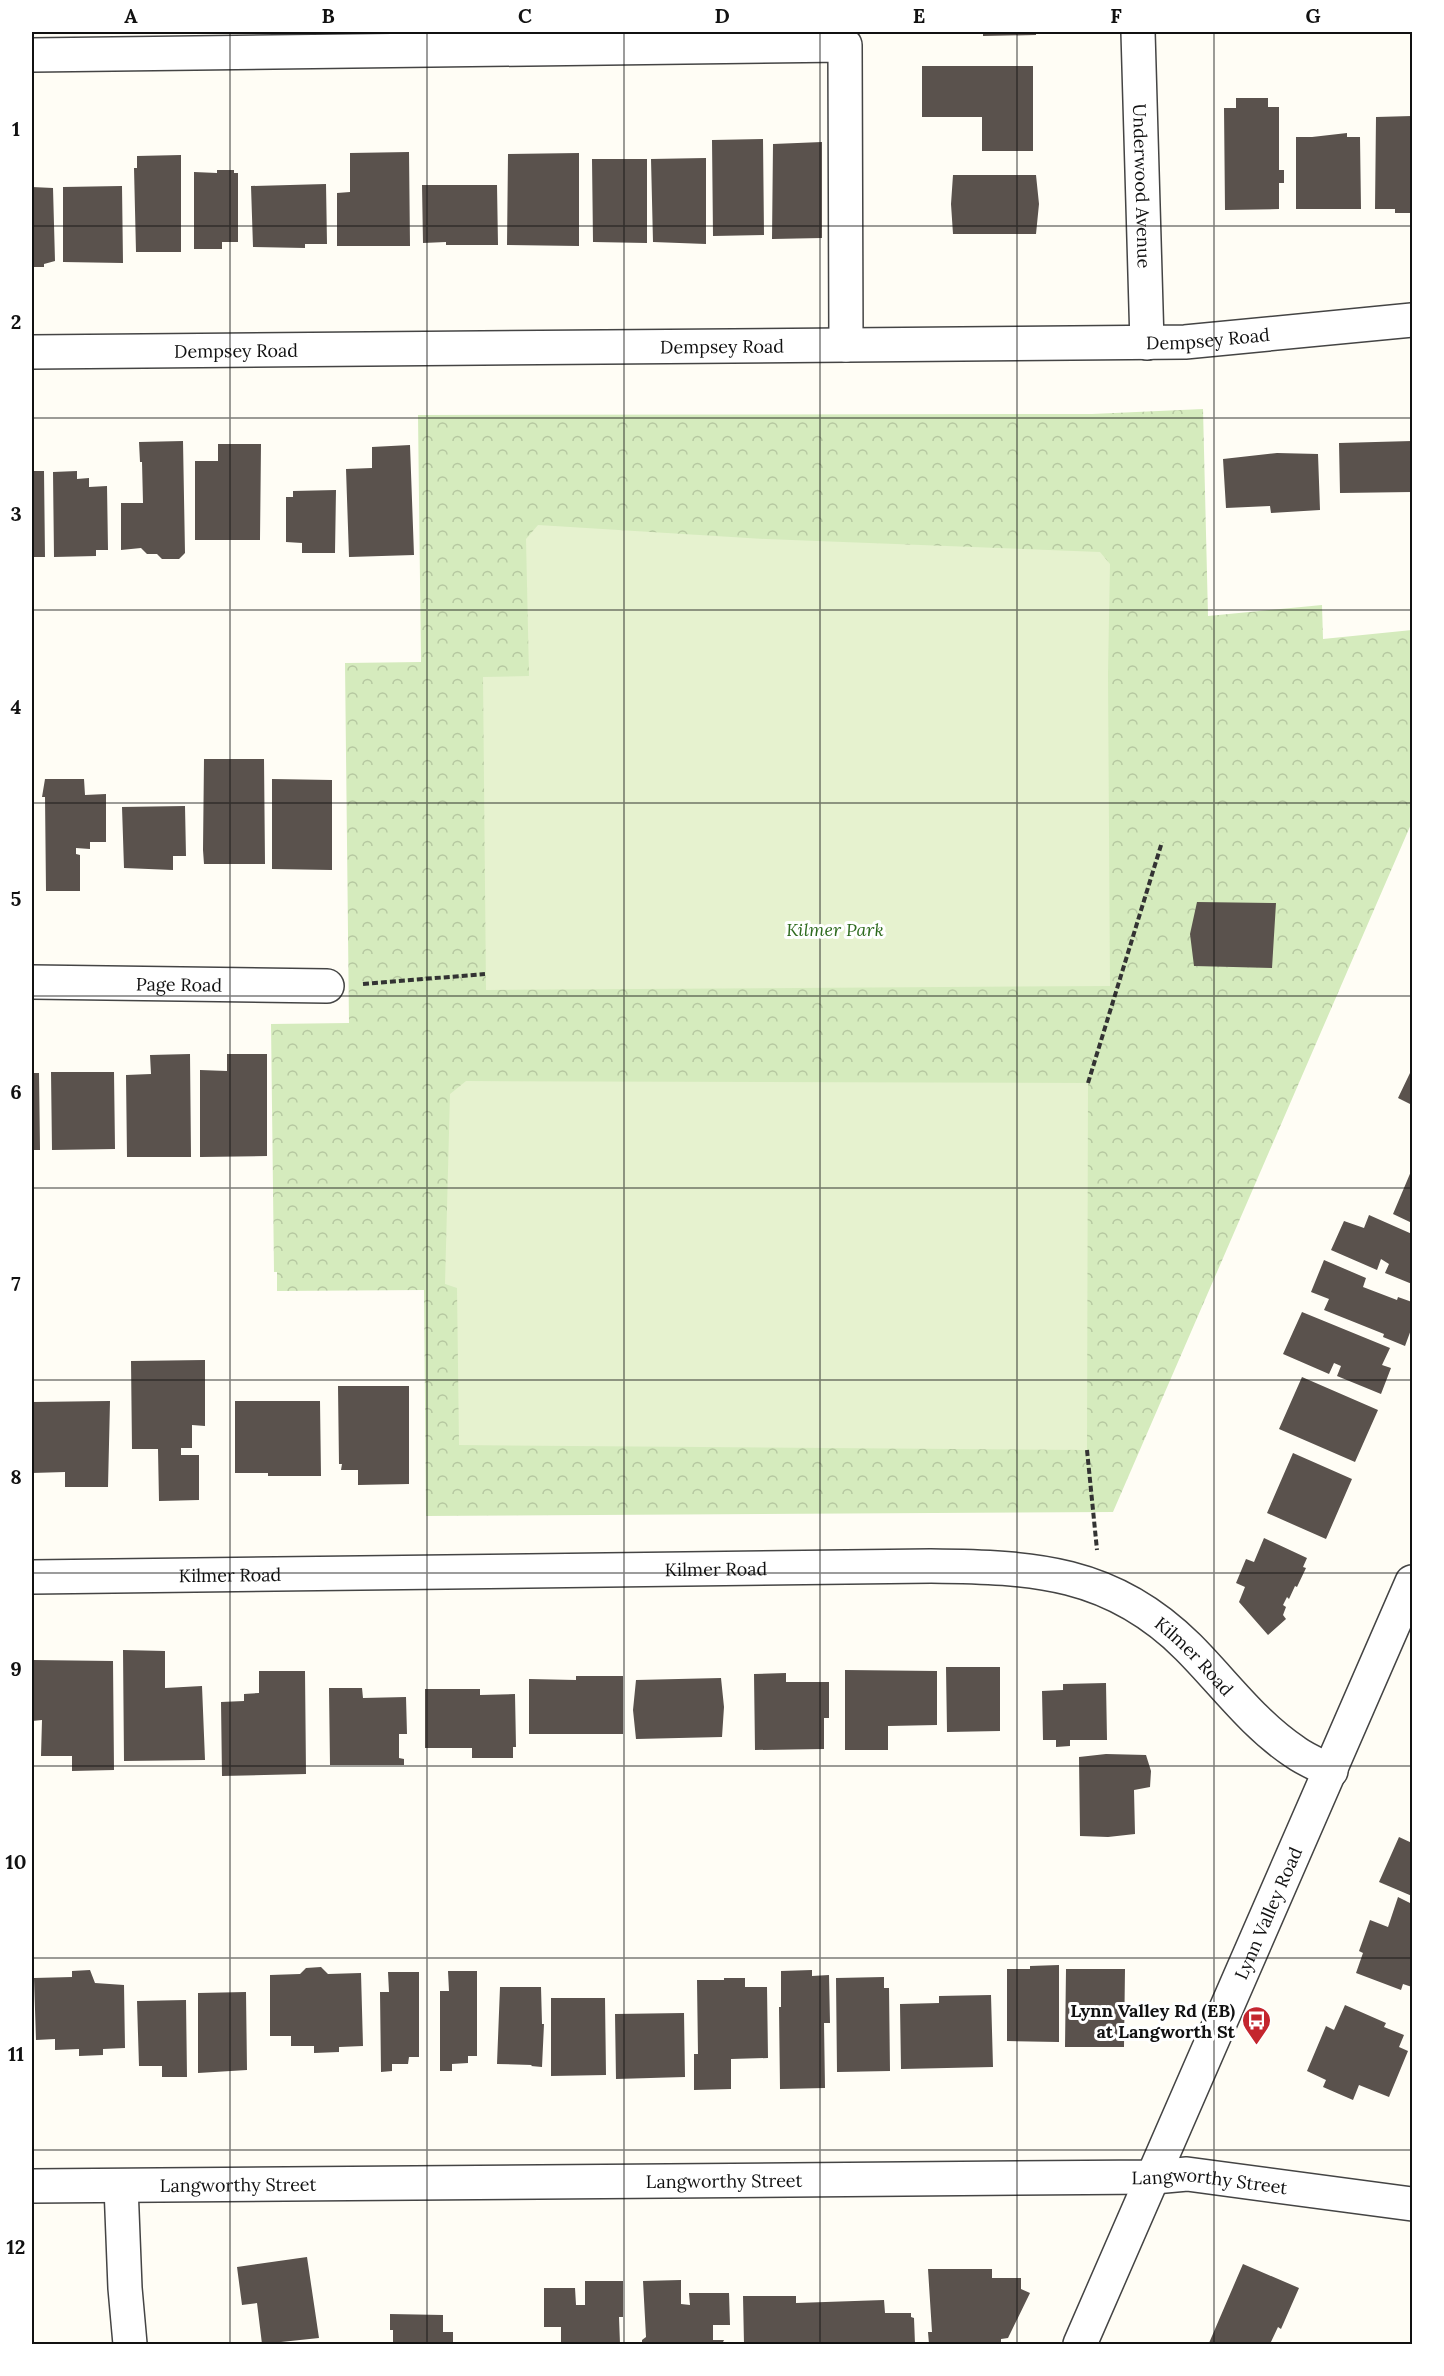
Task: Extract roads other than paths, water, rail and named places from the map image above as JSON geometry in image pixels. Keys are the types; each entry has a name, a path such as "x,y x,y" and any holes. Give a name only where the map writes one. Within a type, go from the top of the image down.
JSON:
{"street":[{"name":"Underwood Avenue","path":"1138,32 1147,343"},
{"path":"32,55 845,38 846,345"},
{"name":"Dempsey Road","path":"32,352 1147,343 1185,342 1413,320"},
{"name":"Page Road","path":"32,982 327,986"},
{"name":"Kilmer Road","path":"32,1576 943,1566 987,1566 1047,1572 1100,1586 1137,1605 1161,1622 1275,1738 1297,1754 1331,1771"},
{"name":"Lynn Valley Road","path":"1080,2344 1413,1582"},
{"name":"Langworthy Street","path":"32,2186 1197,2175 1413,2204"},
{"path":"121,2186 125,2288 130,2344"}],"place":[{"name":"Lynn Valley Rd (EB) at Langworth St","path":"1256,2046"}],"park label":[{"name":"Kilmer Park","path":"835,929"}]}
